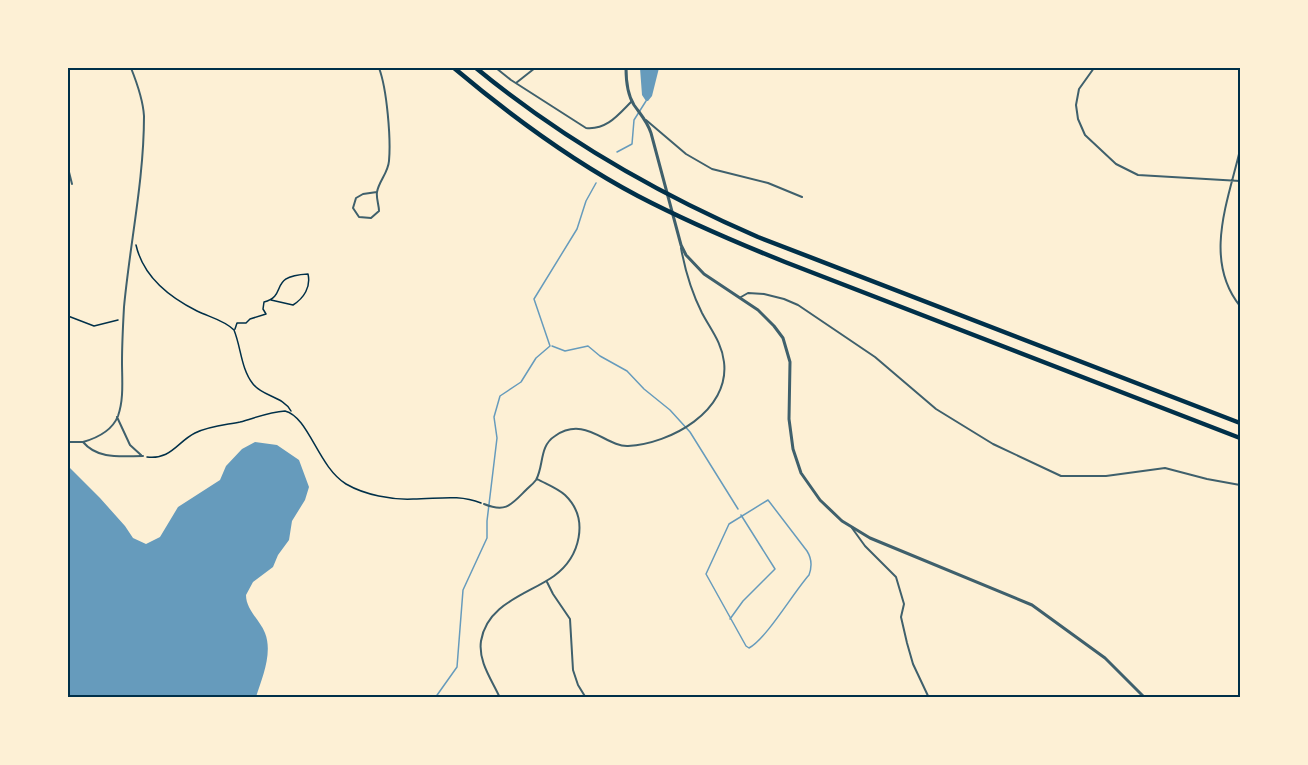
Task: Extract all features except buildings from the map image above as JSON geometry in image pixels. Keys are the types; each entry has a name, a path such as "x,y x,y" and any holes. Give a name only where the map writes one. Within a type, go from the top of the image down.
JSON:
{"highway":[{"path":"454,68 523,123 601,174 723,237 1240,438"},
{"path":"476,68 559,130 599,156 674,198 758,237 1240,423"}],"street":[{"path":"68,442 83,442 104,433 117,417 123,386 124,318 140,179 144,116 141,98 131,68"},
{"path":"377,192 363,194 356,198 353,208 358,217 367,219 377,214 380,207 377,192 389,164 384,81 380,68"},
{"path":"496,68 586,128 595,129 614,120 632,101"},
{"path":"516,83 535,68"},
{"path":"626,68 627,86 634,105 646,120 686,154 712,169 768,183 802,197"},
{"path":"1094,68 1079,89 1076,105 1078,119 1085,135 1116,164 1138,175 1240,181"},
{"path":"484,504 504,508 515,503 537,479 546,446 554,436 565,431 594,432 620,446 658,440 689,426 717,396 723,382 725,370 719,341 698,304 685,266 656,148 646,120"},
{"path":"1240,150 1223,220 1220,251 1227,283 1240,306"},
{"path":"68,168 72,184"},
{"path":"681,246 689,259 704,274 741,297 774,326 786,346 790,371 791,434 798,465 820,500 834,514 852,528 893,549 1032,605 1105,658 1145,698"},
{"path":"741,297 748,293 764,294 798,305 875,357 936,410 993,444 1061,476 1106,476 1165,468 1240,485"},
{"path":"117,417 130,445 143,456"},
{"path":"83,442 88,448 107,456 143,456"},
{"path":"500,698 482,658 481,640 484,631 509,601 561,570 569,560 580,535 576,513 566,496 537,479"},
{"path":"852,528 896,577 904,604 902,617 907,642 929,698"},
{"path":"547,580 553,594 570,619 573,670 586,698"}],"path":[{"path":"135,240 147,272 168,293 234,330"},
{"path":"271,300 279,292 280,283 284,278 308,274 308,286 303,298 293,305 271,300 264,302 263,309 266,314 250,319 246,323 237,323 234,330 245,371 258,389 280,399 289,407 300,420 331,472 354,488 403,499 457,496 484,504"},
{"path":"68,316 94,326 124,318"},
{"path":"143,456 154,457 167,454 189,436 211,427 276,412 292,413"}],"water":[{"path":"640,68 659,68 652,96 648,101 642,95"},
{"path":"255,442 277,445 299,460 309,487 305,500 292,521 289,540 278,555 273,567 253,582 246,595 248,605 263,628 268,649 266,665 256,697 68,697 68,466 100,498 133,538 146,544 160,537 178,507 220,480 226,466 242,449"}],"waterway":[{"path":"617,152 632,144 634,120 646,101"},
{"path":"435,698 457,667 463,590 487,538 497,438 494,417 500,396 521,382 536,358 550,346 534,299 577,229 586,201 596,183"},
{"path":"552,346 565,351 588,346 600,356 627,371 644,389 670,410 690,432 738,509"},
{"path":"768,500 807,551 811,560 811,569 772,625 749,648 706,574 729,524 768,500"},
{"path":"730,619 743,601 775,569 741,515"}]}
